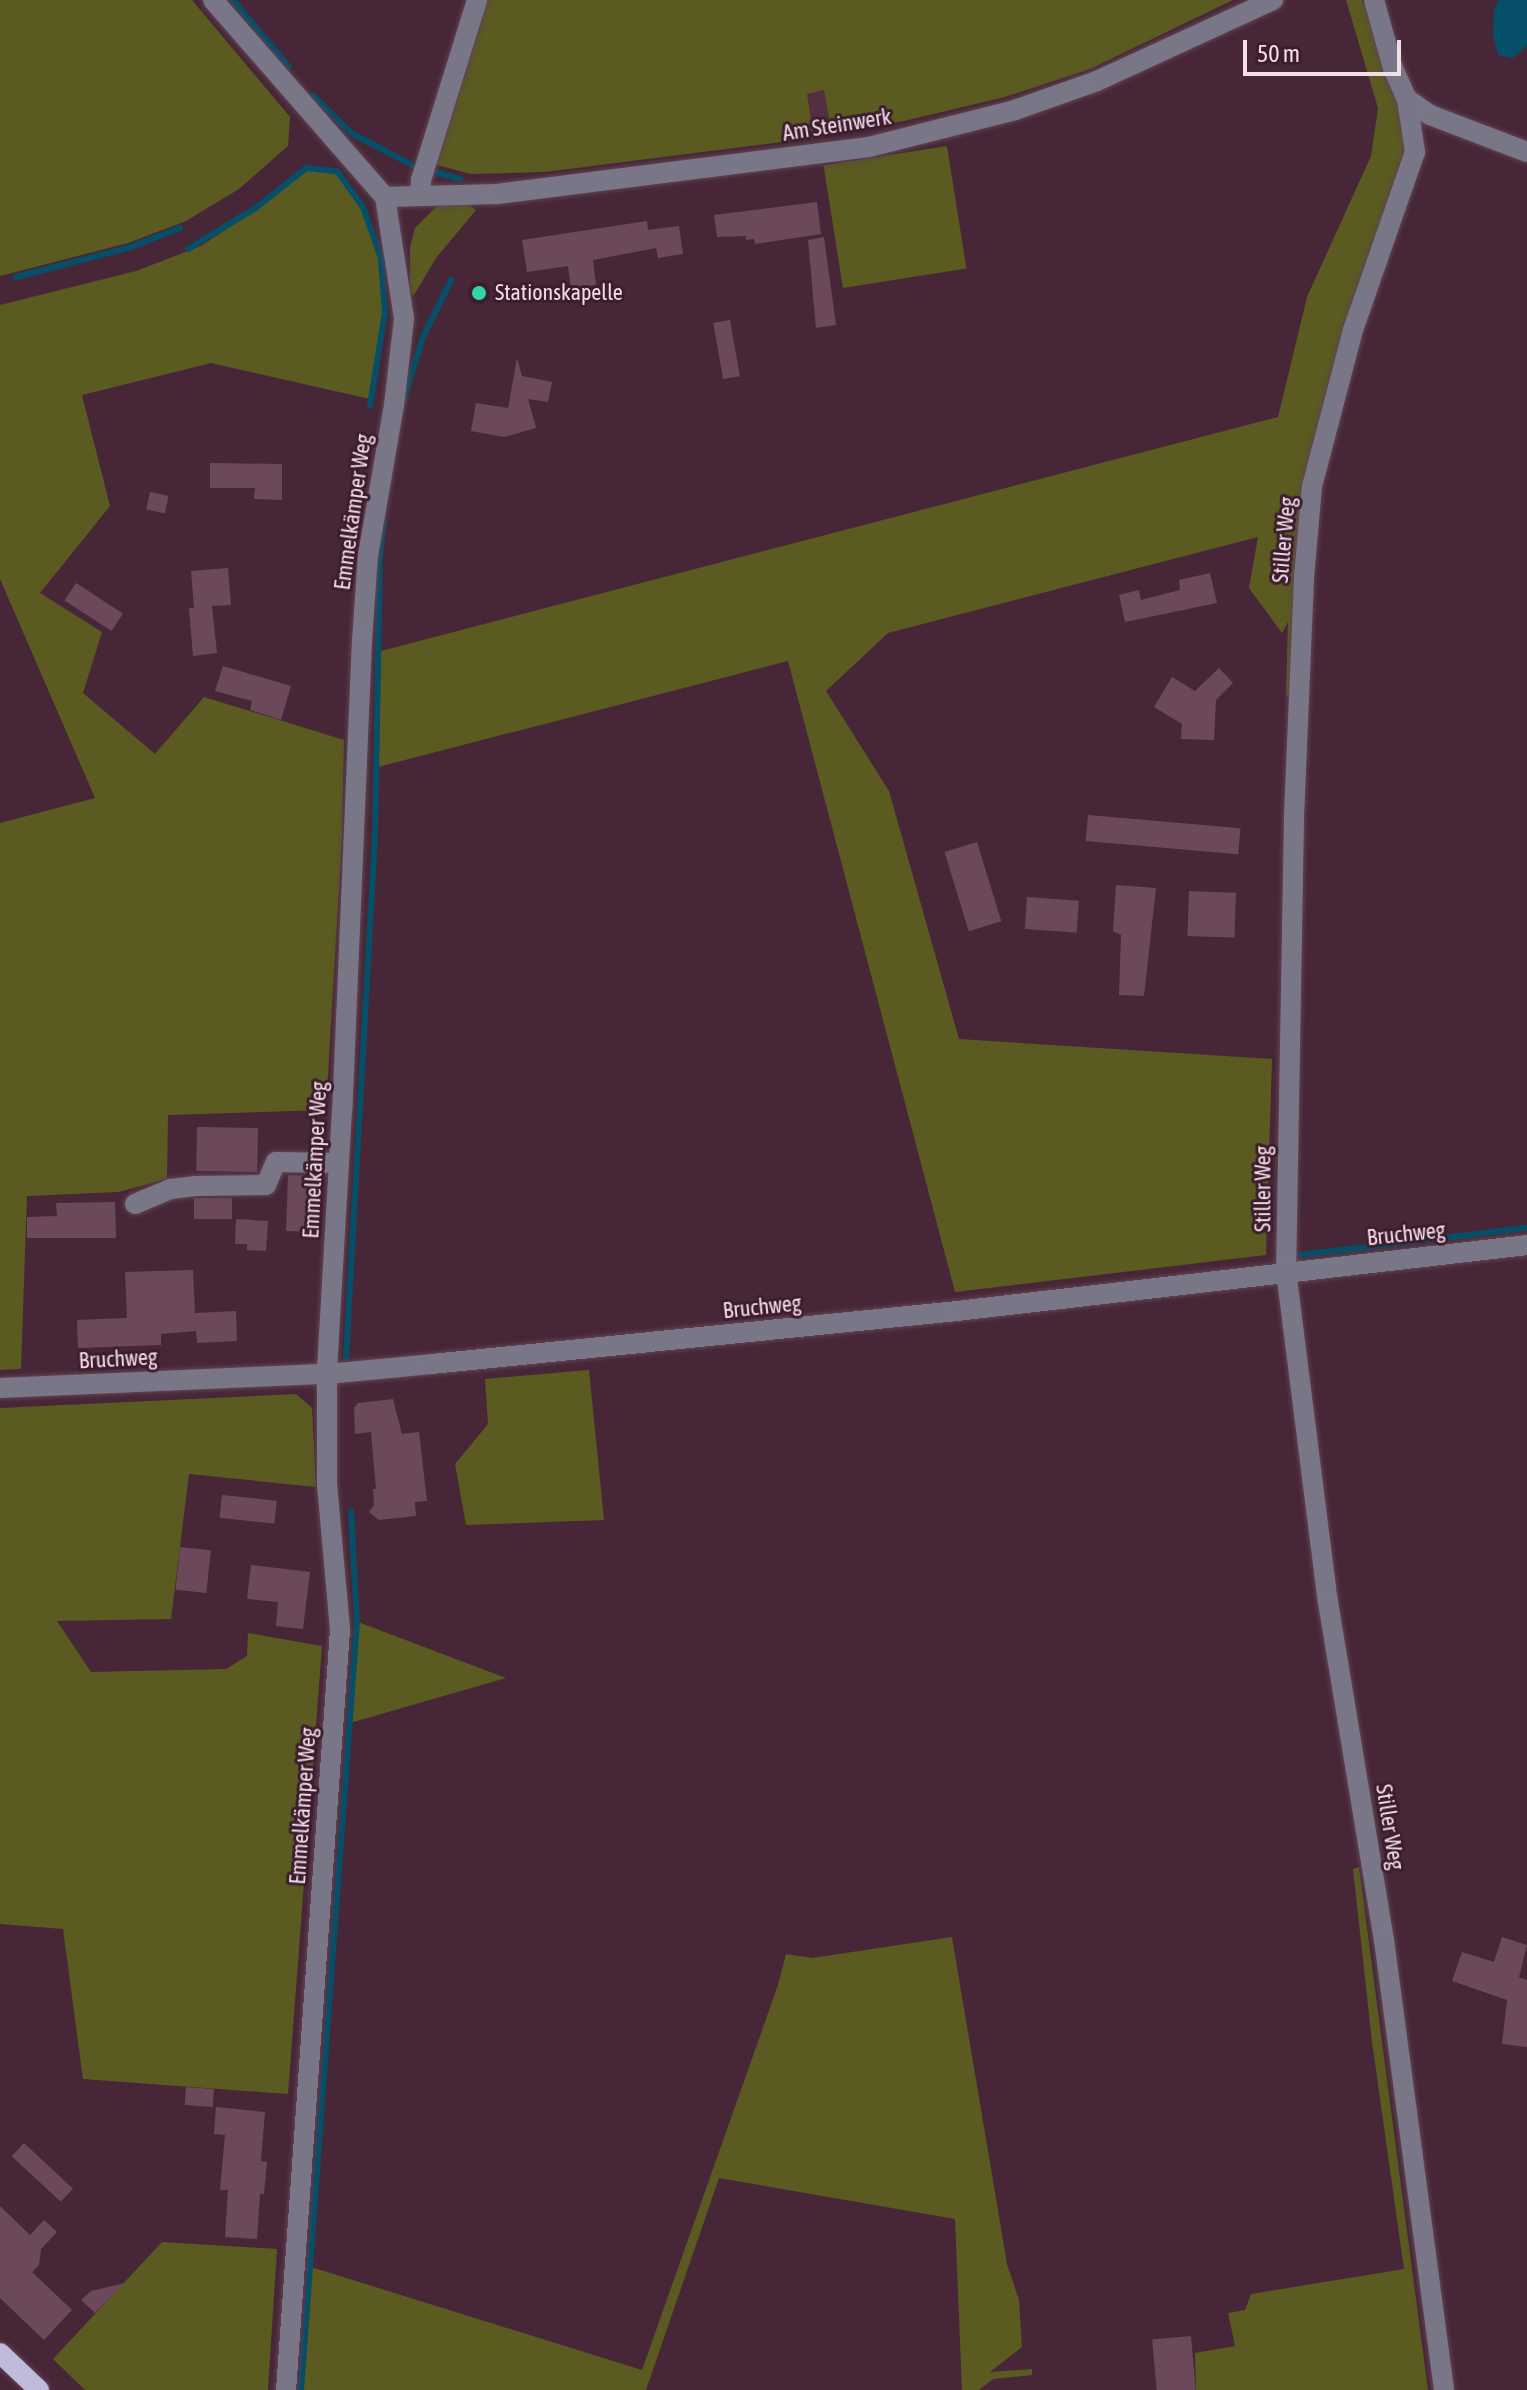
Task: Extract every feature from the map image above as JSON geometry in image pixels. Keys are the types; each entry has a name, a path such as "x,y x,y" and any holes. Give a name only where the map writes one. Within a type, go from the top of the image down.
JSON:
{"main road":[{"path":"0,2353 39,2390"}],"street":[{"path":"213,0 385,197"},
{"path":"420,195 421,180 477,0"},
{"name":"Am Steinwerk","path":"385,197 497,194 869,147 1015,110 1097,81 1273,0"},
{"name":"Stiller Weg","path":"1374,0 1393,68 1407,99 1415,152 1353,330 1312,486 1304,578 1294,818 1286,1271 1328,1602 1384,1940 1446,2390"},
{"path":"1407,99 1458,127 1527,152"},
{"name":"Emmelkämper Weg","path":"286,2390 340,1630 327,1484 327,1374 368,555 394,405 404,319 385,197"},
{"path":"135,1204 183,1187 266,1185 276,1162 339,1163"},
{"name":"Bruchweg","path":"0,1388 327,1374 957,1311 1527,1245"}],"shaded area":[{"path":"0,0 192,0 290,117 288,146 239,189 186,221 128,243 0,276"},
{"path":"482,0 1233,0 1090,69 1005,97 908,120 832,135 824,90 807,94 814,138 545,172 471,174 433,164"},
{"path":"1346,0 1362,0 1405,108 1410,143 1316,442 1292,697 1286,696 1288,622 1282,633 1249,588 1258,537 888,633 826,691 889,791 959,1039 1272,1059 1266,1255 955,1292 788,661 378,767 381,651 1278,417 1307,297 1371,156 1378,108"},
{"path":"824,89 832,135 814,138 806,92"},
{"path":"947,146 966,268 843,288 824,166"},
{"path":"306,170 336,172 361,206 379,258 384,311 370,399 211,363 82,395 110,506 40,593 102,632 83,693 155,754 204,697 344,740 342,836 326,1110 168,1115 167,1179 118,1192 27,1196 21,1369 0,1370 0,823 95,798 0,579 0,305 136,271 201,246 258,208"},
{"path":"439,204 468,204 476,210 436,258 414,295 410,294 410,247 415,228"},
{"path":"589,1370 604,1520 466,1525 455,1464 488,1424 485,1379"},
{"path":"296,1394 312,1408 316,1487 189,1474 171,1619 57,1621 91,1672 226,1669 247,1656 248,1633 322,1646 288,2094 83,2079 63,1929 0,1924 0,1408"},
{"path":"358,1622 506,1678 350,1723"},
{"path":"1359,1867 1428,2390 1196,2390 1195,2353 1235,2346 1228,2313 1245,2310 1251,2294 1404,2269 1372,2042 1353,1869"},
{"path":"952,1937 1007,2264 1019,2300 1022,2347 990,2372 1032,2369 1032,2375 993,2379 979,2390 962,2390 955,2219 719,2178 646,2390 303,2390 311,2267 642,2370 778,1985 786,1954 812,1958"},
{"path":"162,2242 277,2249 268,2390 85,2390 53,2359"}],"water":[{"path":"1499,0 1527,0 1527,46 1513,58 1498,55 1493,36 1494,9"}],"building":[{"path":"817,202 821,234 755,244 754,239 746,240 746,236 717,237 714,215"},
{"path":"647,221 648,230 679,226 683,254 658,258 656,248 593,260 596,285 571,288 568,266 527,272 522,240"},
{"path":"824,237 836,325 816,328 808,240"},
{"path":"730,320 740,376 723,379 713,323"},
{"path":"517,358 522,376 552,382 548,402 528,399 536,428 504,437 471,431 476,403 508,408"},
{"path":"210,463 282,464 282,500 254,499 255,488 210,488"},
{"path":"150,492 169,496 165,514 146,510"},
{"path":"228,568 231,605 212,606 217,653 193,656 189,608 194,608 191,571"},
{"path":"1210,573 1217,603 1125,622 1119,595 1139,590 1141,600 1180,590 1179,580"},
{"path":"76,583 123,613 112,631 65,601"},
{"path":"223,666 291,686 281,720 250,710 252,701 215,691"},
{"path":"1219,668 1233,683 1216,700 1214,740 1181,739 1182,724 1154,707 1172,677 1195,691"},
{"path":"1088,815 1240,828 1238,854 1086,841"},
{"path":"977,842 1001,921 969,931 944,852"},
{"path":"1116,885 1156,888 1144,996 1119,995 1121,935 1113,931"},
{"path":"1189,891 1236,893 1234,938 1187,936"},
{"path":"1027,897 1079,901 1077,933 1025,929"},
{"path":"197,1127 258,1128 257,1172 196,1171"},
{"path":"288,1175 316,1176 314,1232 286,1231"},
{"path":"194,1198 232,1198 232,1219 194,1219"},
{"path":"115,1202 116,1238 27,1238 27,1217 57,1216 56,1203"},
{"path":"236,1219 268,1221 266,1251 247,1250 247,1244 235,1244"},
{"path":"193,1270 195,1313 236,1311 237,1341 197,1343 196,1331 161,1334 161,1345 78,1348 77,1320 127,1318 125,1272"},
{"path":"393,1399 402,1434 419,1432 427,1501 415,1502 416,1516 379,1520 369,1512 374,1505 373,1489 376,1489 371,1432 355,1434 354,1408 358,1403"},
{"path":"222,1495 277,1501 274,1524 220,1518"},
{"path":"180,1547 211,1550 206,1593 176,1590"},
{"path":"251,1565 310,1572 303,1629 276,1626 278,1602 247,1599"},
{"path":"1502,1937 1527,1945 1519,1977 1527,1980 1527,2047 1502,2044 1507,2000 1452,1981 1462,1952 1494,1962"},
{"path":"186,2087 214,2089 213,2107 185,2105"},
{"path":"216,2107 265,2112 261,2161 267,2162 264,2194 260,2194 257,2239 225,2237 228,2190 220,2190 225,2135 214,2134"},
{"path":"24,2143 73,2189 61,2202 12,2156"},
{"path":"0,2206 30,2235 44,2220 57,2232 41,2249 39,2265 32,2272 72,2310 44,2340 0,2298"},
{"path":"125,2283 95,2313 81,2300 91,2291"},
{"path":"1191,2336 1196,2390 1157,2390 1152,2339"}],"waterway":[{"path":"233,0 289,67"},
{"path":"313,95 351,133 414,166"},
{"path":"188,249 257,207 306,168 337,171 363,207 381,258 385,312 370,406"},
{"path":"435,172 460,179"},
{"path":"16,277 128,248 180,228"},
{"path":"404,399 423,337 451,280"},
{"path":"346,1358 375,836 380,557 384,520"},
{"path":"1300,1255 1527,1228"},
{"path":"301,2390 357,1622 351,1511"}],"place":[{"name":"Stationskapelle","path":"479,293"}]}
